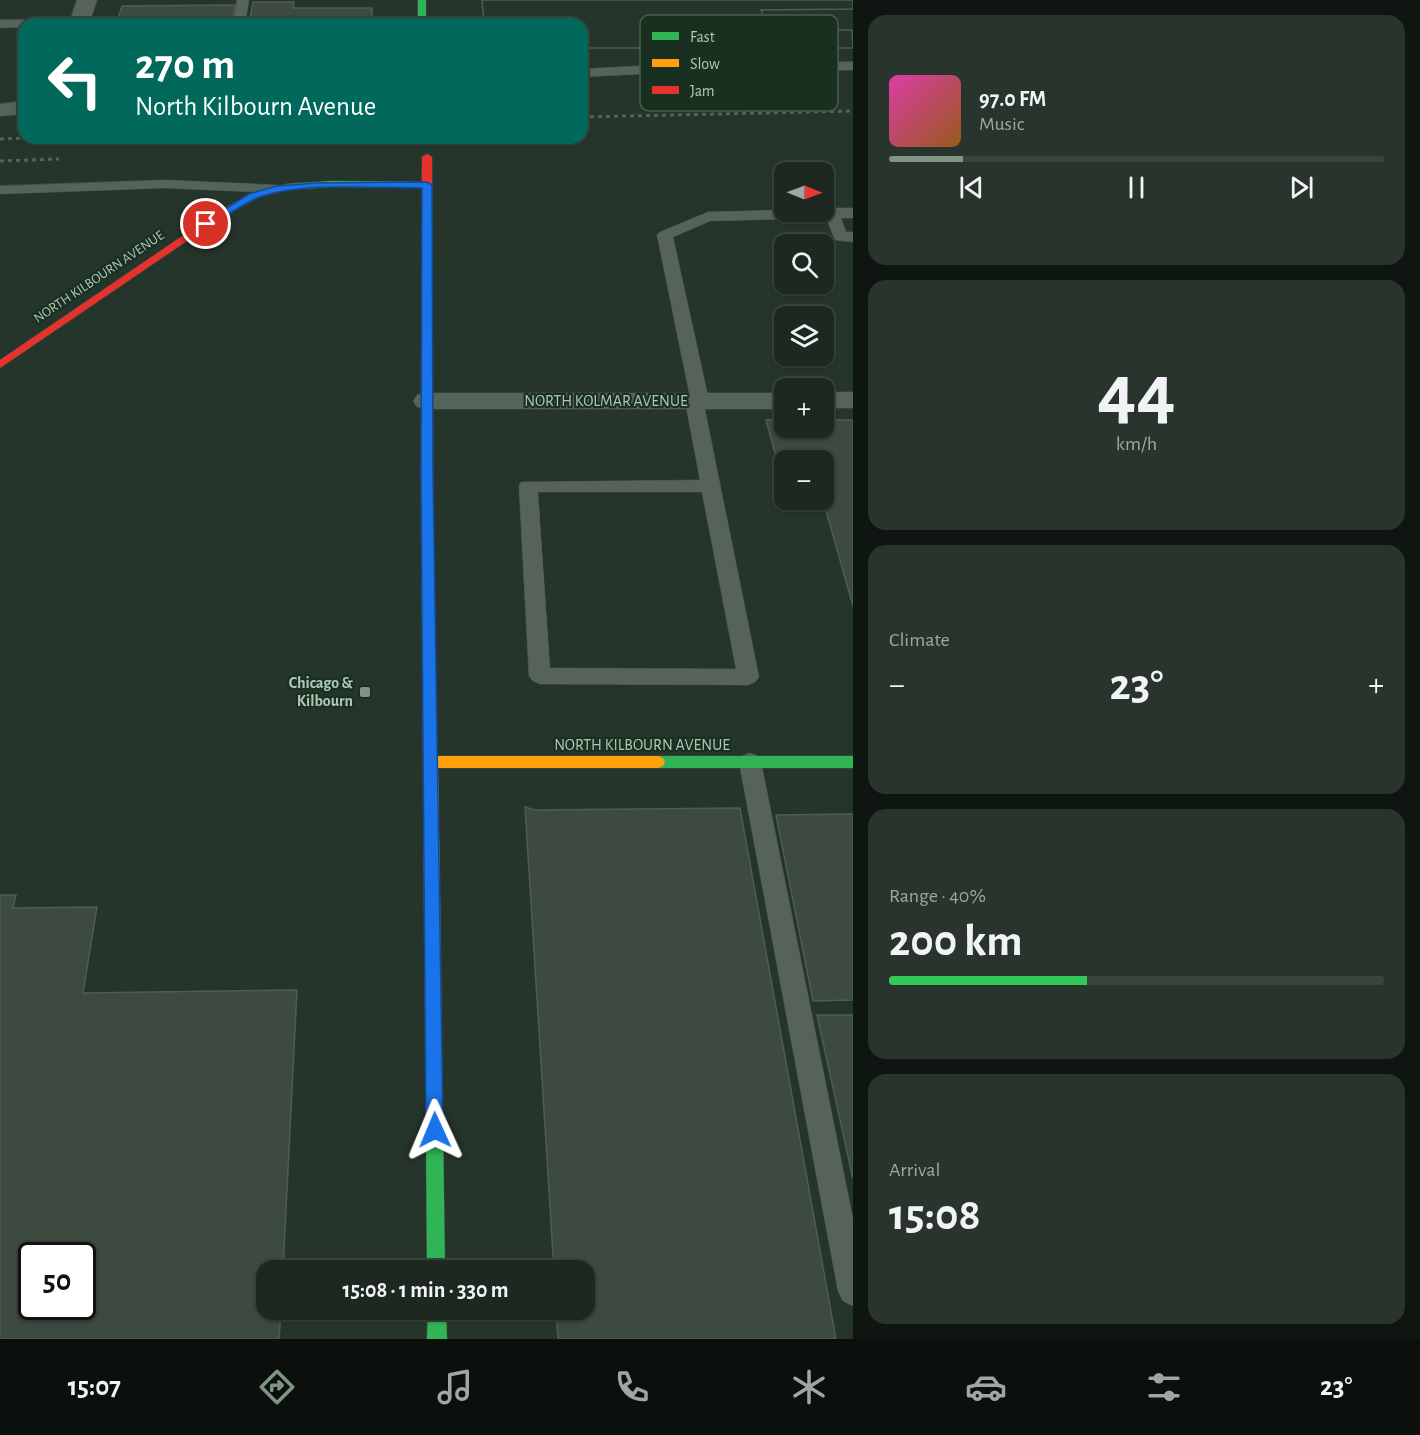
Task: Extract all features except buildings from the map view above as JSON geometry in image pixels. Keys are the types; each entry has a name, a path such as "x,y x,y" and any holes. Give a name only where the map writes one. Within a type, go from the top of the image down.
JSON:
{"main road":[{"path":"422,0 422,18"},
{"path":"417,145 417,152 427,157"},
{"path":"427,157 436,151 436,145"},
{"path":"427,157 427,401 436,1260"},
{"name":"NORTH KILBOURN AVENUE","path":"0,365 225,211 253,196 277,189 322,186 427,185"},
{"name":"NORTH KILBOURN AVENUE","path":"430,762 853,762"},
{"path":"437,1320 437,1339"}],"street":[{"path":"81,18 87,0"},
{"path":"0,110 18,109"},
{"name":"NORTH KOLMAR AVENUE","path":"427,401 774,400"},
{"path":"834,400 853,400"}],"lane":[{"path":"240,18 243,0"},
{"path":"0,24 18,24"},
{"path":"838,66 853,66"},
{"path":"588,73 640,70"},
{"path":"0,190 165,184 277,189"},
{"path":"834,213 853,213"},
{"path":"711,486 528,486 540,676 748,676 665,235 708,217 774,215"},
{"path":"834,219 840,237 853,237"},
{"path":"750,762 853,1291"}],"railway":[{"path":"588,117 853,111"},
{"path":"0,139 18,138"},
{"path":"0,161 59,159"}],"traffic: fast":[{"path":"422,0 422,18"},
{"path":"287,187 332,184 427,185"},
{"path":"658,762 853,762"},
{"path":"432,896 436,1260"},
{"path":"437,1320 437,1339"}],"traffic: slow":[{"path":"427,495 432,896"},
{"path":"430,762 658,762"}],"traffic: jam":[{"path":"427,157 427,495"},
{"path":"0,365 225,211 257,195 287,187"}],"place":[{"name":"Chicago & Kilbourn","path":"365,692"}],"route":[{"path":"206,224 253,196 277,189 301,186 427,185 427,474 435,1130"}]}
